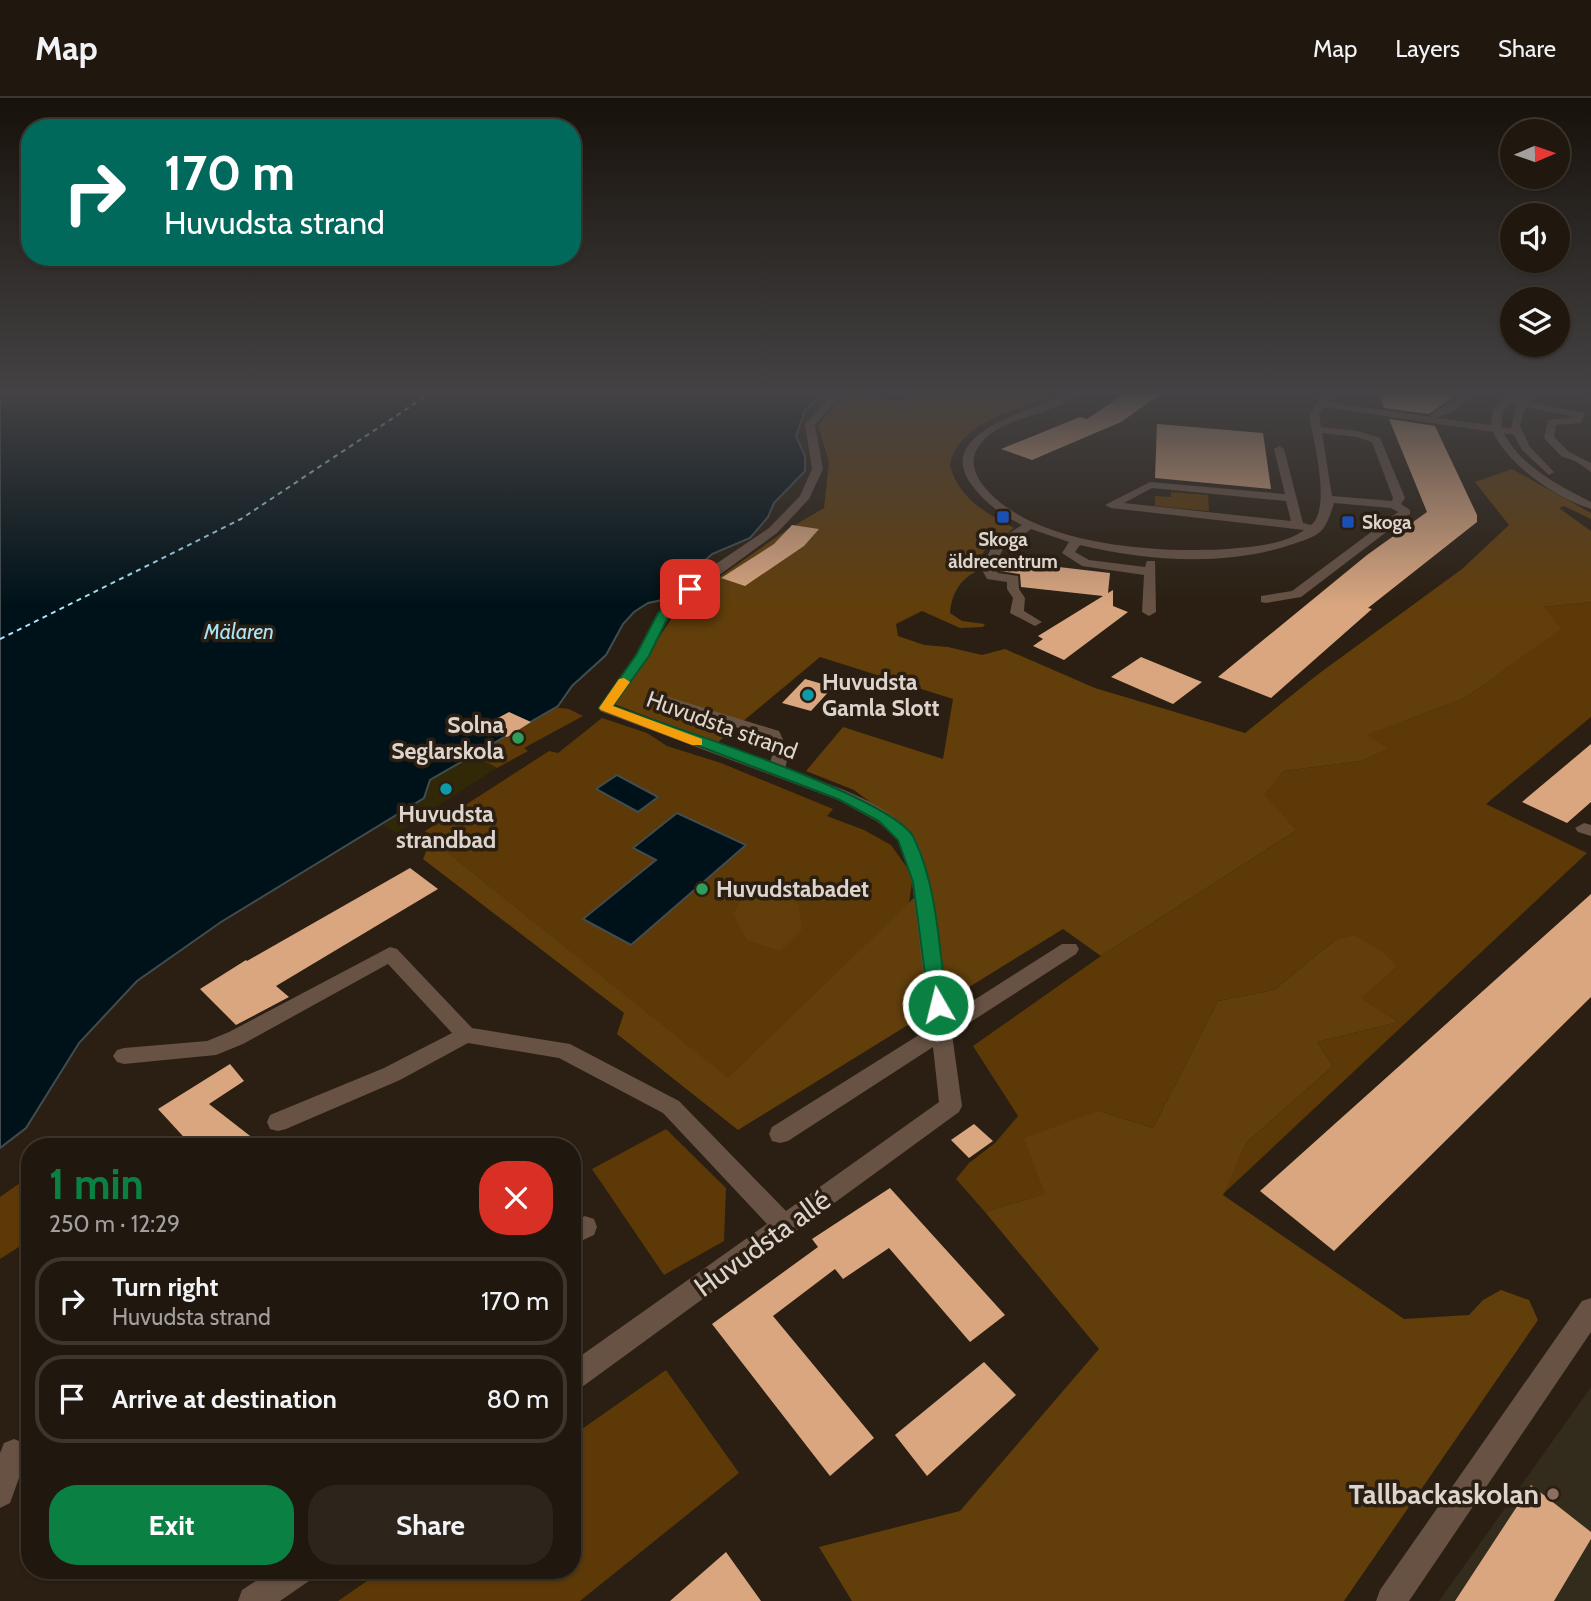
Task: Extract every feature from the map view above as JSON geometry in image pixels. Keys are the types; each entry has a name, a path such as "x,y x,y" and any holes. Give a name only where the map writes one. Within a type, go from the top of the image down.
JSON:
{"street":[{"name":"Huvudsta strand","path":"818,464 806,494 793,510 767,534 676,600 663,616 642,656 605,708 844,796 884,818 906,838 921,882 951,1106"},
{"path":"969,464 971,474 985,496 1030,525 1077,540 1122,550 1215,554 1253,550 1300,538 1325,523 1329,514 1321,464"},
{"path":"1283,464 1298,525"},
{"path":"1386,464 1397,492 1398,502 1394,505"},
{"path":"1522,464 1555,487 1591,506"},
{"path":"1540,464 1591,498"},
{"path":"1292,498 1150,485 1111,505 1298,525 1316,530"},
{"path":"1266,599 1296,594 1406,512 1394,505 1327,499"},
{"path":"1030,525 997,545 992,551 987,568 992,571 991,576 1014,579 1013,589 1019,597 1017,613 1035,622"},
{"path":"1077,540 1068,553 1086,563 1151,572"},
{"path":"1149,612 1152,553"},
{"path":"657,698 774,734 780,752 776,771"},
{"path":"780,1134 1069,948"},
{"path":"124,1056 209,1049 236,1038 390,954 466,1035"},
{"path":"278,1122 392,1074 466,1035 563,1050 671,1107 785,1226"},
{"name":"Huvudsta allé","path":"581,1372 951,1106"},
{"path":"1391,1601 1591,1310"},
{"path":"0,1493 14,1453"},
{"path":"254,1601 285,1579"}],"shaded area":[{"path":"829,464 950,464 959,487 966,495 984,510 1014,528 984,551 975,572 960,584 952,601 950,613 962,621 985,624 983,627 960,628 922,611 896,624 898,636 924,645 948,647 982,655 1005,649 1095,688 1245,733 1317,675 1462,569 1509,525 1475,482 1512,469 1591,513 1591,519 1564,506 1559,508 1591,531 1591,602 1544,607 1561,629 1465,698 1367,735 1388,749 1361,761 1284,771 1264,795 1297,830 1101,956 1063,929 738,1130 617,1034 624,1013 423,859 431,839 728,1078 926,886 908,830 854,790 806,771 843,727 943,759 953,699 820,657 717,743 614,704 682,603 785,531 824,508"},
{"path":"1171,492 1208,495 1209,511 1155,506 1155,496 1171,497"},
{"path":"1591,602 1591,717 1486,804 1587,853 1222,1195 1246,1143 1333,1066 1317,1042 1398,1022 1360,998 1397,967 1334,941 1274,990 1218,1001 1153,1128 1099,1111 1046,1194 985,1212 956,1179 969,1163 995,1143 1018,1116 973,1046 1101,956 1297,830 1263,795 1284,771 1361,761 1387,749 1366,735 1465,698 1560,629 1543,607"},
{"name":"Solna Seglarskola","path":"551,707 569,709 583,716 524,748 528,751 497,768 473,755"},
{"name":"Huvudstabadet","path":"602,718 647,733 667,746 721,763 833,809 827,816 864,830 891,845 913,876 909,903 728,1079 431,839 425,831 549,751 558,753"},
{"path":"776,889 799,905 802,929 780,951 747,940 733,914 744,894"},
{"path":"1354,935 1384,953 1397,967 1361,998 1398,1022 1317,1042 1333,1066 1246,1143 1223,1195 1404,1319 1469,1315 1483,1300 1501,1290 1529,1300 1538,1320 1344,1601 852,1601 819,1547 960,1511 1099,1349 985,1212 1045,1194 1024,1138 1099,1111 1153,1128 1218,1001 1274,990 1334,941"},
{"path":"666,1129 726,1188 724,1241 664,1275 592,1169"},
{"path":"21,1182 21,1246 0,1259 0,1197"},
{"path":"666,1370 739,1473 580,1601 338,1601 370,1579 581,1579 581,1430"},
{"name":"Tallbackaskolan","path":"1591,1387 1591,1601 1439,1601"}],"sand":[{"name":"Huvudsta strandbad","path":"473,755 497,768 396,833 383,825 424,798 430,780"}],"water":[{"name":"Mälaren","path":"0,464 805,464 805,471 774,503 768,517 750,538 712,554 662,600 648,603 634,612 623,624 606,655 572,686 558,706 430,780 424,798 221,922 137,981 79,1043 26,1128 0,1148"},
{"path":"617,775 658,797 638,812 596,789"},
{"path":"677,813 746,845 631,945 583,919 656,860 633,848"}],"building":[{"path":"1156,464 1267,464 1271,489 1155,478"},
{"path":"1407,464 1453,464 1477,515 1477,522 1368,608 1372,609 1271,698 1218,677 1367,555 1427,512"},
{"path":"792,525 819,529 804,546 745,586 721,578 774,544"},
{"path":"999,562 1110,573 1108,593 1113,590 1113,606 1128,612 1064,660 1033,646 1043,639 1038,636 1103,596 1021,587 1020,574 1000,571"},
{"path":"1141,657 1202,682 1173,704 1111,677"},
{"name":"Huvudsta Gamla Slott","path":"805,679 833,687 811,711 782,703"},
{"path":"509,712 531,722 507,737 483,726"},
{"path":"1591,744 1591,802 1567,823 1522,802"},
{"path":"410,868 438,889 276,986 289,997 236,1025 200,989 246,960"},
{"path":"1591,894 1591,997 1334,1251 1260,1191"},
{"path":"230,1064 244,1081 209,1104 253,1138 185,1138 158,1109"},
{"path":"974,1124 993,1141 969,1158 951,1140"},
{"path":"890,1188 1005,1315 970,1342 889,1248 843,1279 835,1269 773,1316 874,1438 830,1476 712,1324 818,1247 812,1239"},
{"path":"984,1362 1016,1395 927,1476 895,1435"},
{"path":"1531,1485 1591,1532 1591,1539 1554,1601 1455,1601"},
{"path":"726,1552 761,1601 670,1601"}],"ferry route":[{"path":"0,639 241,519 324,464"}],"slow traffic":[{"path":"624,682 605,708 697,742"}],"place":[{"name":"Skoga äldrecentrum","path":"1003,517"},
{"name":"Skoga","path":"1348,522"},
{"name":"Huvudsta Gamla Slott","path":"808,695"},
{"name":"Solna Seglarskola","path":"518,738"},
{"name":"Huvudsta strandbad","path":"446,789"},
{"name":"Huvudstabadet","path":"702,889"},
{"name":"Tallbackaskolan","path":"1553,1494"}],"route":[{"path":"690,589 676,600 663,616 642,656 605,708 844,796 884,818 906,838 921,882 938,1005"}]}
